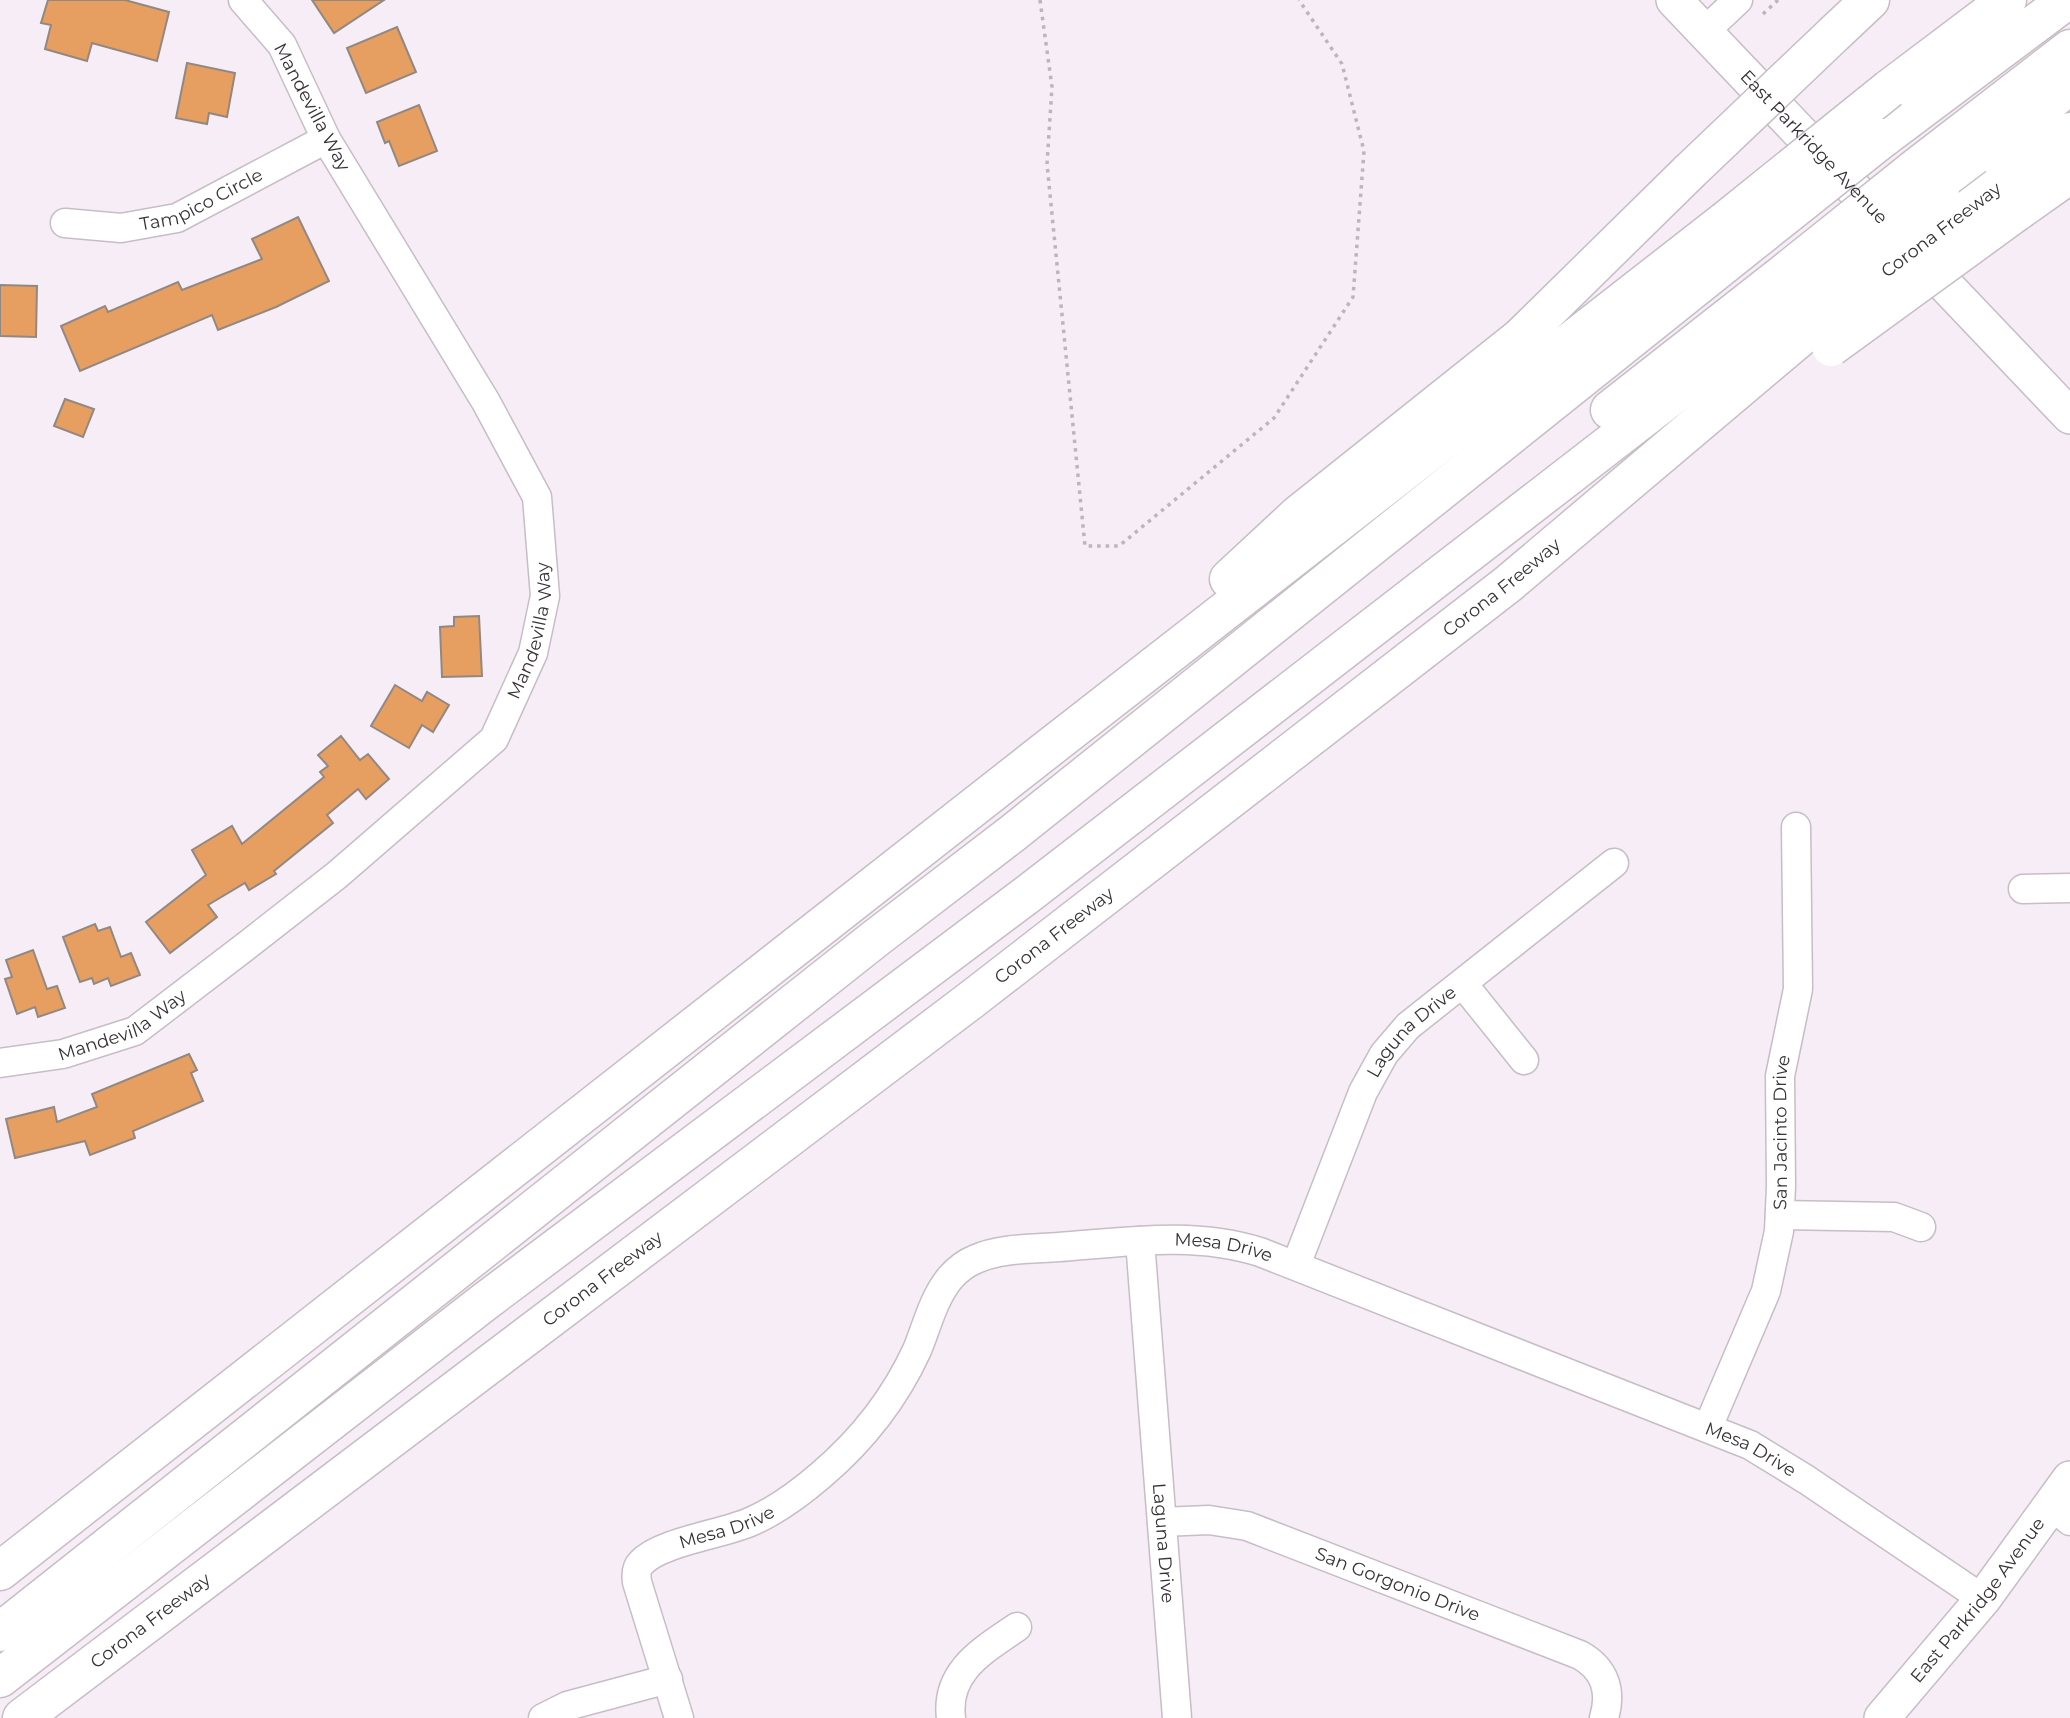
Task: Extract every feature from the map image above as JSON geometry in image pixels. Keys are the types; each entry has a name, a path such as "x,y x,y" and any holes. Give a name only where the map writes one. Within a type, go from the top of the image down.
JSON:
{"highway":[{"path":"1035,759 1299,514 1521,337 1870,0"},
{"name":"Corona Freeway","path":"22,1718 971,1000 1508,584 1777,285 1889,89 2007,0"},
{"path":"0,1632 854,955 1013,833 1777,285 1911,163 2067,0"},
{"path":"0,1678 483,1303 1039,886 1777,285 1911,163 2010,65 2070,20"},
{"path":"1911,163 2070,49"},
{"path":"1911,163 2070,86"},
{"name":"Corona Freeway","path":"0,1571 1035,759 1777,285 2007,200 2070,132"},
{"path":"2007,200 2070,174"}],"main road":[{"name":"East Parkridge Avenue","path":"1674,0 2070,416"},
{"name":"East Parkridge Avenue","path":"1882,1718 2064,1502"}],"street":[{"name":"Mandevilla Way","path":"0,1063 63,1054 135,1031 250,943 337,875 494,739 533,653 545,596 537,496 486,402 326,138 282,46 243,0"},
{"path":"1704,32 1738,0"},
{"name":"Tampico Circle","path":"65,223 121,228 177,218 326,138"},
{"name":"San Jacinto Drive","path":"1708,1427 1766,1291 1774,1257 1780,1215 1780,1076 1798,989 1796,827"},
{"name":"Laguna Drive","path":"1296,1265 1358,1104 1377,1064 1391,1044 1408,1026 1614,863"},
{"path":"2024,888 2070,888"},
{"path":"1463,984 1524,1060"},
{"path":"1780,1215 1894,1217 1921,1227"},
{"name":"Mesa Drive","path":"679,1718 636,1577 637,1569 643,1561 667,1549 765,1515 831,1467 854,1443 891,1395 916,1350 941,1292 952,1275 967,1263 999,1253 1140,1241 1188,1240 1248,1248 1750,1445 1780,1462 1983,1599"},
{"name":"Laguna Drive","path":"1140,1241 1177,1718"},
{"name":"San Gorgonio Drive","path":"1162,1522 1209,1520 1247,1526 1580,1655 1603,1675 1606,1706"},
{"path":"951,1718 950,1698 958,1676 975,1656 1017,1627"},
{"path":"542,1718 567,1706 668,1679"}],"path":[{"path":"1040,0 1052,87 1047,164 1085,546 1119,546 1274,418 1353,297 1364,152 1342,64 1298,0"},
{"path":"1763,14 1778,0"}],"building":[{"path":"48,0 125,0 169,12 157,61 92,43 87,61 45,49 51,25 41,23"},
{"path":"312,0 384,0 334,33"},
{"path":"397,27 416,72 366,93 347,48"},
{"path":"187,63 235,73 227,117 209,113 207,124 176,118"},
{"path":"419,105 437,151 399,166 389,141 385,143 377,122"},
{"path":"298,217 329,281 276,307 218,330 212,315 80,371 61,326 105,306 108,312 178,282 182,290 262,259 252,239"},
{"path":"0,285 37,286 36,337 0,336"},
{"path":"65,399 94,409 83,437 54,426"},
{"path":"479,616 482,676 442,677 440,627 454,626 454,617"},
{"path":"395,685 422,701 427,692 449,705 433,732 422,725 409,748 371,726"},
{"path":"341,736 360,760 368,754 389,779 366,799 358,789 327,815 333,823 274,871 276,874 249,890 245,883 208,905 217,917 170,953 146,922 206,875 192,850 232,826 242,844 324,777 320,772 328,766 318,755"},
{"path":"95,924 98,931 110,927 121,957 131,953 140,975 111,986 108,978 94,984 92,978 80,982 63,937"},
{"path":"33,950 47,989 57,986 65,1008 38,1017 35,1007 17,1014 5,979 12,977 6,960"},
{"path":"189,1054 197,1070 191,1073 203,1101 133,1131 135,1138 90,1155 85,1141 15,1158 6,1119 54,1107 57,1122 97,1107 92,1094"}]}
